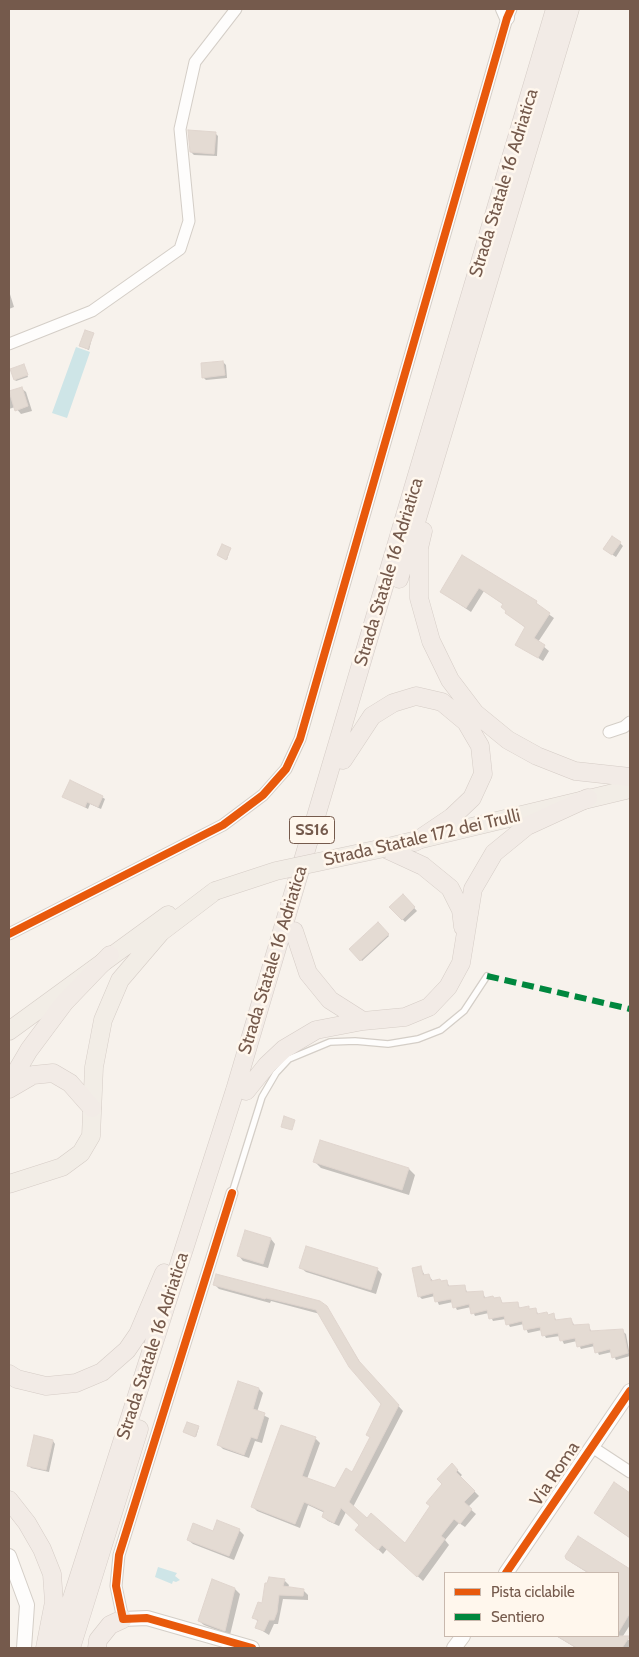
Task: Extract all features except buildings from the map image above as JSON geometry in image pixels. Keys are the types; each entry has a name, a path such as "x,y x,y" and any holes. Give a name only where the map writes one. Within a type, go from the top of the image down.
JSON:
{"highway":[{"name":"Strada Statale 16 Adriatica","path":"56,1648 245,1057 555,9"},
{"name":"Strada Statale 16 Adriatica","path":"71,1648 246,1091 343,760 570,9"},
{"path":"437,453 420,548 419,598 430,641 450,680 475,714 508,740 537,756 575,771 630,776"},
{"path":"343,760 372,716 393,703 416,696 442,702 466,722 480,746 483,774 472,798 452,817 415,842"},
{"path":"246,1091 267,1065 284,1049 316,1030 363,1021 405,1017 429,1006 448,987 461,963 474,888 494,853 527,826 588,798"},
{"path":"384,848 422,866 450,888 461,910 465,940"},
{"path":"294,931 308,973 330,1000 363,1021"},
{"path":"9,1084 28,1050 64,1003 110,955"},
{"path":"9,1374 17,1379 46,1386 76,1383 102,1372 127,1350 138,1334 156,1295 245,1057"},
{"path":"9,1089 33,1075 53,1073 70,1083 92,1108"},
{"path":"9,1500 27,1524 42,1549 52,1574 54,1602 45,1648"},
{"path":"96,1648 98,1640 110,1625 123,1618"}],"main road":[{"name":"Strada Statale 172 dei Trulli","path":"215,891 276,871 415,842 630,789"},
{"path":"9,1031 110,955 180,907 215,891"},
{"path":"9,1184 62,1167 81,1154 91,1136 94,1067 102,1020 120,980 161,932 215,891"}],"street":[{"path":"9,344 92,312 180,249 189,221 180,129 195,62 236,9"},
{"path":"9,934 223,824 263,795 286,769 300,738 507,12"},
{"path":"609,732 624,727 630,722"},
{"path":"232,1193 119,1555 116,1586 123,1618 147,1618 252,1648"},
{"name":"Via Roma","path":"507,1572 630,1391"},
{"path":"592,1447 630,1472"},
{"path":"9,1556 27,1605 24,1648"},
{"path":"454,1648 462,1637"}],"lane":[{"path":"232,1193 262,1097 276,1073 290,1059 308,1049 330,1042 355,1041 388,1044 418,1039 441,1030 464,1010 487,976"}],"water":[{"path":"76,347 90,352 67,418 52,413"},
{"path":"158,1567 177,1573 175,1576 180,1580 173,1581 172,1584 155,1577"}],"marked path":[{"path":"487,976 630,1009"}],"cycle path":[{"path":"9,934 223,825 263,795 286,769 300,739 511,9"},
{"path":"232,1193 119,1555 116,1586 123,1619 147,1618 252,1648"},
{"path":"507,1572 630,1391"}]}
